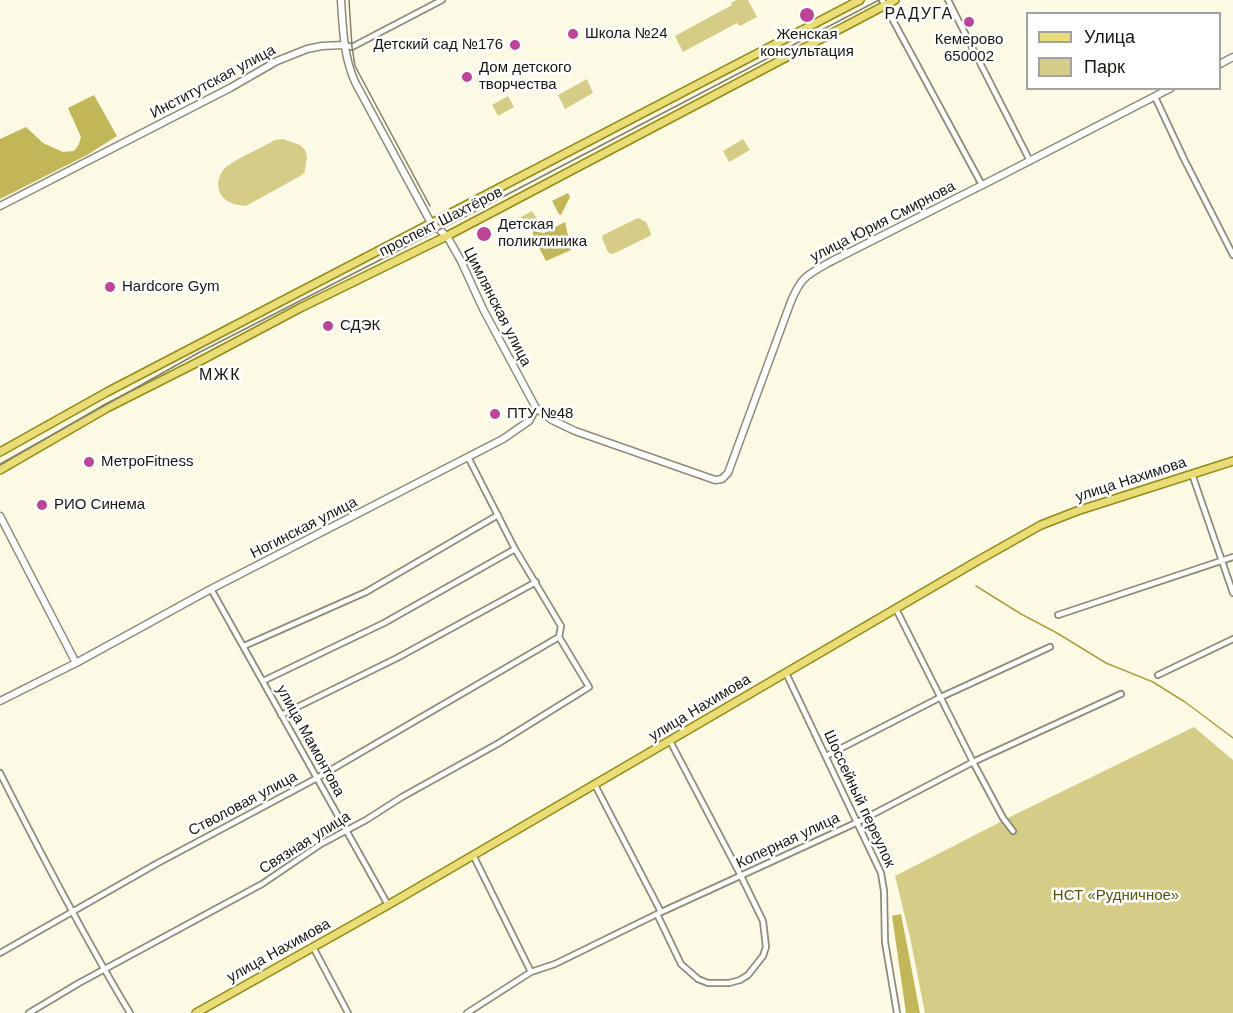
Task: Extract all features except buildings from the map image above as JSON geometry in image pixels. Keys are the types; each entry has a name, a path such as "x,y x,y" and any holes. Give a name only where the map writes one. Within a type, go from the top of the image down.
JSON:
{"main road":[{"name":"проспект Шахтёров","path":"0,452 107,392 860,0"},
{"name":"проспект Шахтёров","path":"0,470 107,408 300,308 447,236 883,3 895,0"},
{"name":"улица Нахимова","path":"196,1013 388,905 1041,525 1233,461"}],"street":[{"name":"Цимлянская улица","path":"341,0 344,45 355,82 431,224 447,236 461,261 483,309 536,408 552,420 574,431 719,480"},
{"name":"Институтская улица","path":"0,206 228,90 277,61 307,49 322,46 352,47 442,0"},
{"path":"948,0 1030,161"},
{"path":"883,3 982,185"},
{"name":"улица Юрия Смирнова","path":"719,480 728,473 790,304 800,282 808,274 1167,90"},
{"path":"1155,97 1233,255"},
{"name":"Ногинская улица","path":"0,701 503,438 529,421 536,408"},
{"path":"468,457 515,549 561,626 559,638"},
{"path":"1192,474 1233,593"},
{"path":"244,646 366,592 498,515"},
{"path":"0,516 76,663"},
{"path":"263,681 384,623 515,549"},
{"path":"1058,615 1233,557"},
{"path":"282,715 397,658 536,582"},
{"name":"улица Мамонтова","path":"211,589 388,905"},
{"path":"896,609 973,762 1003,818 1013,831"},
{"name":"Связная улица","path":"29,1013 262,884 321,844 499,743 589,687 559,638"},
{"name":"Стволовая улица","path":"0,953 72,911 317,778 559,638"},
{"path":"1158,675 1233,639"},
{"path":"826,756 941,697 1050,647"},
{"name":"Шоссейный переулок","path":"786,673 881,873 884,891 885,942 897,1013"},
{"name":"Коперная улица","path":"467,1013 531,972 555,964 659,913 858,822 973,762 1121,694"},
{"path":"594,784 659,913 681,964 698,979 708,983 729,984 740,980 748,975 763,956 766,947 763,921 670,741"},
{"path":"0,773 72,911 130,1013"},
{"path":"473,855 531,972"},
{"path":"313,947 348,1013"}],"green space":[{"path":"736,0 748,0 757,17 740,26 737,23 683,52 675,36 732,5 731,3"},
{"path":"587,79 593,93 565,109 558,95"},
{"path":"508,96 514,107 498,116 492,105"},
{"path":"283,139 300,145 305,150 307,157 305,171 302,175 246,206 223,198 218,184 225,168 275,140"},
{"path":"743,139 750,150 729,162 723,151"},
{"path":"532,211 540,223 528,230 521,217"},
{"path":"638,218 646,222 650,236 615,253 608,252 602,238 603,235"},
{"name":"НСТ «Рудничное»","path":"1194,727 1233,760 1233,1013 925,1013 895,876"}],"shaded area":[{"path":"94,95 117,136 87,155 0,199 0,139 26,127 43,143 63,152 74,151 81,137 68,108"},
{"path":"568,193 570,197 561,215 552,201"},
{"path":"565,222 571,250 546,261 533,236 533,231 544,233"},
{"path":"901,914 920,1013 906,1013 892,916"}],"waterway":[{"path":"976,586 1106,663 1153,682 1185,702 1233,738"}],"tram line":[{"path":"349,0 355,66 430,206"},
{"path":"0,464 200,352 879,0"}],"place":[{"name":"Женская консультация","path":"807,15"},
{"name":"Кемерово 650002","path":"969,22"},
{"name":"Школа №24","path":"573,34"},
{"name":"Детский сад №176","path":"515,45"},
{"name":"Дом детского творчества","path":"467,77"},
{"name":"Детская поликлиника","path":"484,234"},
{"name":"Hardcore Gym","path":"110,287"},
{"name":"СДЭК","path":"328,326"},
{"name":"ПТУ №48","path":"495,414"},
{"name":"МетроFitness","path":"89,462"},
{"name":"РИО Синема","path":"42,505"}],"district":[{"name":"РАДУГА","path":"919,15"},
{"name":"МЖК","path":"220,376"}]}
